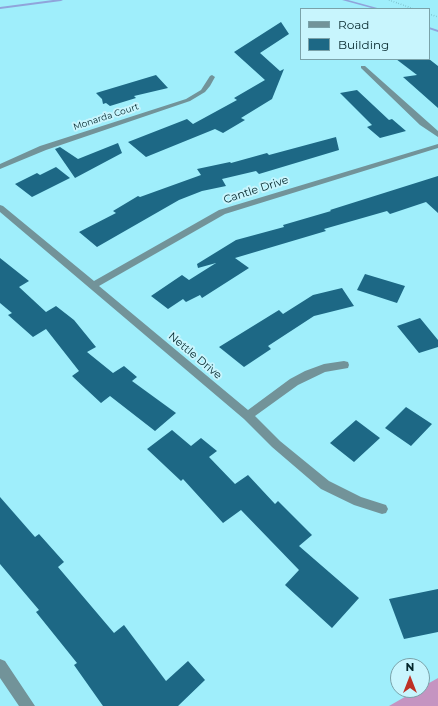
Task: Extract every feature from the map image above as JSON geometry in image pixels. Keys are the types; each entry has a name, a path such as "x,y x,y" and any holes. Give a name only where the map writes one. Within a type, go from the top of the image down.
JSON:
{"street":[{"path":"364,67 423,124 438,135"},
{"name":"Monarda Court","path":"0,167 43,148 188,100 203,91 212,77"},
{"name":"Cantle Drive","path":"94,286 145,254 222,212 438,146"},
{"name":"Nettle Drive","path":"0,208 248,416 276,444 326,485 358,501 382,509"},
{"path":"248,416 294,382 309,374 324,368 344,365"},
{"path":"0,666 28,706"}],"path":[{"path":"389,0 411,8"}],"shaded area":[{"path":"438,678 438,706 389,706 403,698 430,698 430,682"}],"building":[{"path":"281,22 289,34 260,53 280,71 284,69 272,99 241,118 245,120 223,133 215,129 146,157 128,142 187,119 193,124 237,100 234,98 265,80 234,52"},
{"path":"397,60 430,60 438,66 438,108 403,77 417,75"},
{"path":"156,75 168,88 134,96 136,98 110,106 106,103 103,104 102,99 96,93"},
{"path":"357,90 389,120 392,119 406,131 380,138 367,127 372,125 340,93"},
{"path":"336,137 339,150 259,174 256,171 222,179 226,186 202,191 179,200 97,247 79,232 116,213 113,211 138,196 140,197 201,175 197,169 231,163 267,153 269,155"},
{"path":"118,143 122,153 75,178 55,149 60,147 78,159"},
{"path":"56,167 70,178 32,197 15,184 37,173 40,175"},
{"path":"438,176 438,213 426,202 390,214 387,211 324,229 326,231 235,258 249,268 202,298 200,295 186,302 183,299 168,309 151,296 182,275 189,280 216,263 198,268 197,264 236,240 284,227 283,225"},
{"path":"0,258 29,281 19,287 46,312 56,306 74,320 96,347 87,352 113,373 124,366 137,377 132,381 176,413 155,431 110,396 101,403 72,376 79,371 46,329 33,337 8,315 12,313 0,303"},
{"path":"365,274 405,286 397,303 357,290"},
{"path":"342,288 354,306 314,316 268,346 271,349 244,367 219,347 279,310 283,314 313,295"},
{"path":"420,318 438,340 438,347 419,353 397,326"},
{"path":"406,407 432,424 411,446 385,428"},
{"path":"356,420 380,438 354,462 330,443"},
{"path":"172,430 191,446 201,438 217,451 209,457 235,484 248,475 275,504 278,501 312,535 299,546 359,598 332,628 285,585 299,570 241,510 223,523 183,479 181,481 147,449"},
{"path":"0,497 35,537 39,534 64,562 58,567 114,633 124,625 166,681 188,661 205,680 178,706 103,706 74,665 77,663 36,612 39,610 0,564"},
{"path":"438,589 438,632 404,639 389,599"}],"waterway":[{"path":"0,8 61,0"},
{"path":"344,0 375,8"},
{"path":"430,28 438,31"}]}
